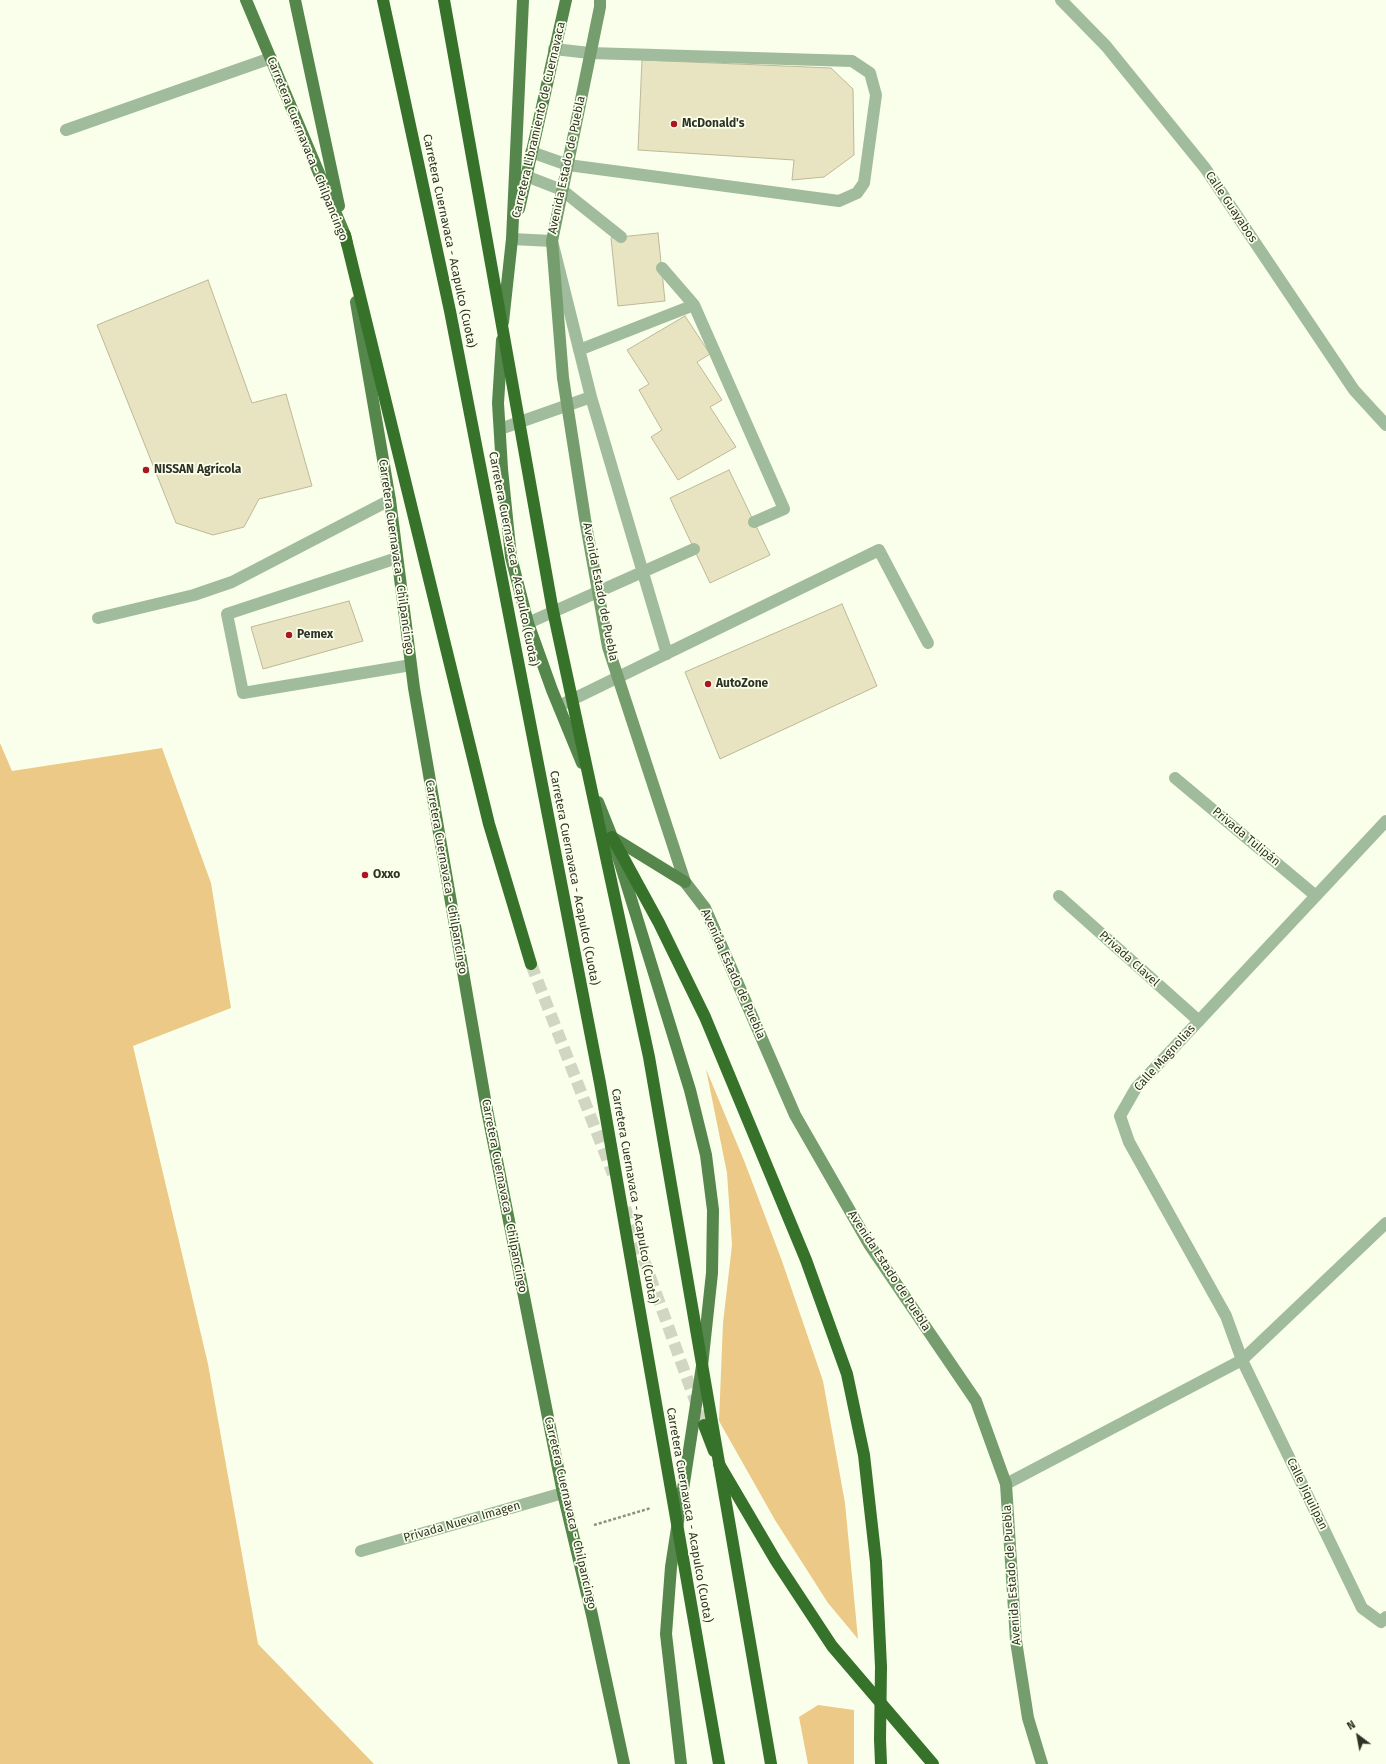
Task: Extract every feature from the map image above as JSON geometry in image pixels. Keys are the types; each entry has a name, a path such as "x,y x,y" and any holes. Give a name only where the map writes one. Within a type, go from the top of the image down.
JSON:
{"highway":[{"name":"Carretera Cuernavaca - Acapulco (Cuota)","path":"383,0 450,311 600,1083 718,1764"},
{"path":"444,0 552,606 649,1057 771,1764"},
{"path":"345,235 489,824 531,964"},
{"path":"612,837 659,923 705,1017 806,1260 847,1374 864,1455 876,1562 881,1667 881,1764"},
{"path":"704,1425 716,1458 758,1692 767,1764"},
{"path":"716,1458 776,1561 832,1646 933,1764"}],"main road":[{"name":"Carretera Cuernavaca - Chilpancingo","path":"246,0 345,235 390,500 411,665 486,1105 564,1493 624,1764"},
{"path":"295,0 345,235"},
{"path":"523,0 512,239 504,311 498,403 511,557 528,623 558,706 612,837 690,1090 706,1155 713,1210 712,1273 705,1335 671,1567 666,1634 681,1764"},
{"name":"Carretera Libramiento de Cuernavaca","path":"512,239 566,0"},
{"path":"612,837 685,882"}],"street":[{"name":"Avenida Estado de Puebla","path":"600,0 552,241 563,378 608,647 685,882 705,908 795,1116 869,1244 976,1401 1006,1484 1016,1641 1028,1718 1042,1764"},
{"name":"Calle Guayabos","path":"1061,0 1106,46 1205,168 1354,390 1386,425"},
{"path":"531,152 568,165 839,201 857,193 864,183 876,95 870,73 852,61 590,53 554,49"},
{"path":"66,130 271,58"},
{"path":"526,176 562,190 622,237"},
{"path":"512,239 552,241 591,397 667,654"},
{"path":"662,268 694,305 784,509 754,522"},
{"path":"580,350 694,305"},
{"path":"500,429 591,397"},
{"path":"98,618 194,595 232,582 390,500"},
{"path":"528,623 694,549"},
{"path":"558,706 880,550 928,643"},
{"path":"397,558 227,614 243,693 411,665"},
{"name":"Privada Tulipán","path":"1175,778 1316,896"},
{"name":"Calle Magnolias","path":"1242,1360 1226,1316 1129,1142 1120,1116 1136,1088 1386,821"},
{"name":"Privada Clavel","path":"1059,896 1199,1021"},
{"path":"1006,1484 1242,1360 1386,1223"},
{"name":"Calle Jiquilpan","path":"1242,1360 1362,1608 1383,1620"},
{"name":"Privada Nueva Imagen","path":"361,1551 564,1493"}],"path":[{"path":"573,1532 682,1498"}],"shaded area":[{"path":"0,743 12,771 162,748 211,883 231,1008 133,1046 208,1364 258,1644 374,1764 0,1764"},
{"path":"706,1069 745,1163 782,1261 823,1381 845,1503 858,1639 828,1603 775,1520 719,1421 723,1323 732,1245 727,1173"},
{"path":"818,1705 854,1710 854,1764 808,1764 799,1717"}],"building":[{"path":"642,60 831,68 853,89 854,155 824,177 792,180 794,160 638,150"},
{"path":"658,233 665,301 618,306 611,238"},
{"path":"208,280 252,403 286,394 312,486 259,499 244,527 213,535 176,523 97,325"},
{"path":"685,316 710,354 697,362 722,400 710,407 736,447 678,480 651,437 662,430 639,390 649,384 627,350"},
{"path":"729,470 770,555 710,583 670,498"},
{"path":"349,601 363,641 263,669 251,627"},
{"path":"842,604 877,686 720,759 685,672"}],"tunnel":[{"path":"531,964 613,1174"},
{"path":"625,1208 704,1425"}],"place":[{"name":"McDonald's","path":"674,124"},
{"name":"NISSAN Agrícola","path":"146,470"},
{"name":"Pemex","path":"289,635"},
{"name":"AutoZone","path":"708,684"},
{"name":"Oxxo","path":"365,875"}]}
